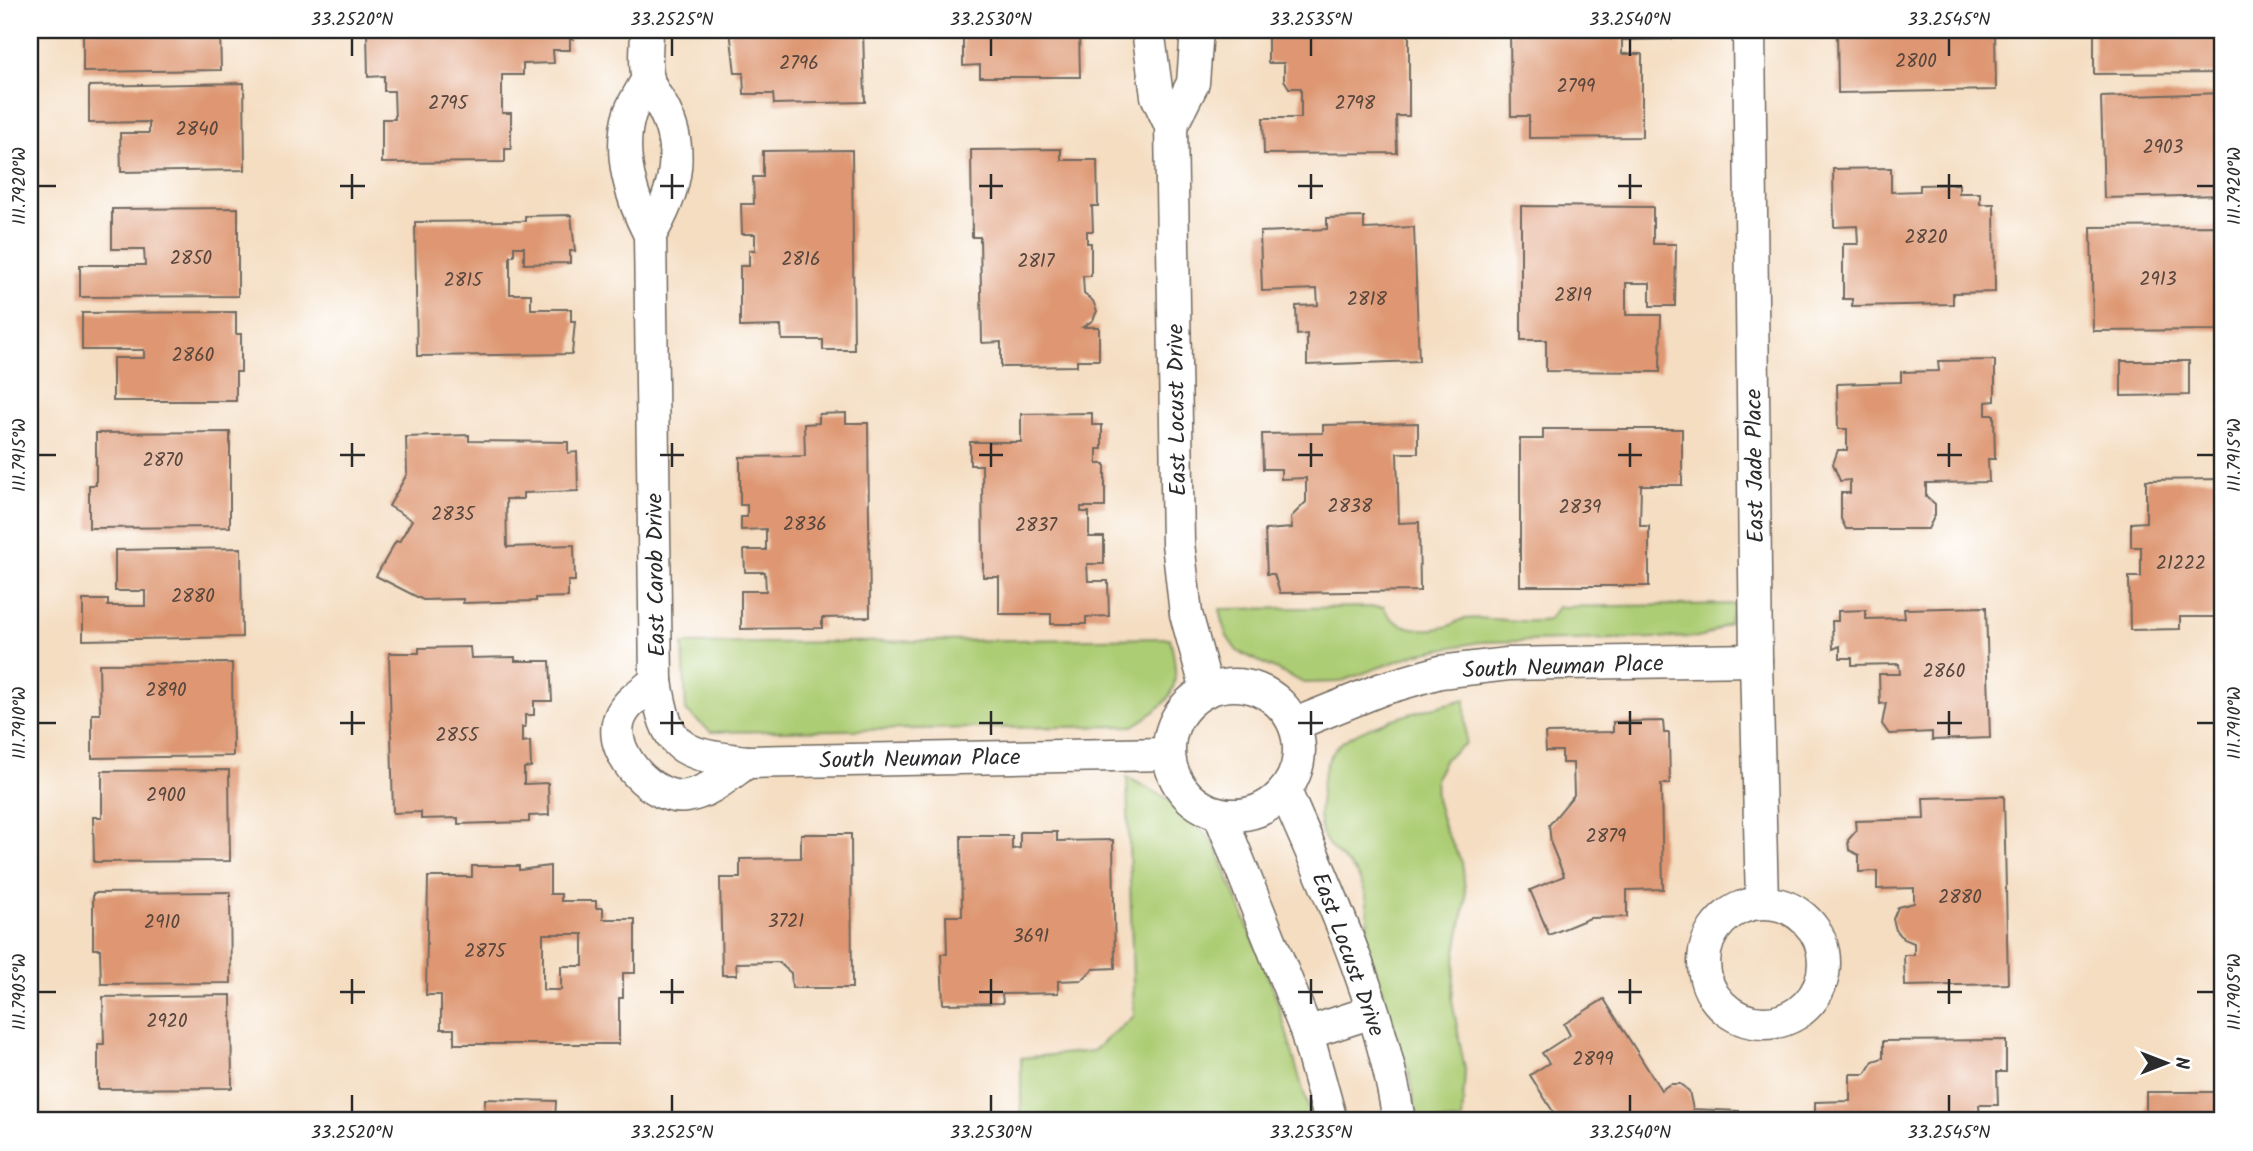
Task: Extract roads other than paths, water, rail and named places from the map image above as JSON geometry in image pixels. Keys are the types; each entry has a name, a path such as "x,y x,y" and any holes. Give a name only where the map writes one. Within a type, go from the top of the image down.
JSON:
{"street":[{"name":"East Carob Drive","path":"647,30 648,79 667,114 675,142 676,180 668,204 650,235"},
{"name":"East Locust Drive","path":"1147,30 1157,96 1171,126 1178,543 1186,614 1207,690"},
{"name":"East Locust Drive","path":"1171,126 1193,83 1196,30"},
{"name":"East Jade Place","path":"1749,30 1756,660 1762,902"},
{"name":"East Carob Drive","path":"648,79 630,114 627,142 629,180 635,206 650,235 656,681 663,723 676,742"},
{"name":"South Neuman Place","path":"1295,724 1381,689 1440,672 1508,664 1756,660"},
{"path":"656,681 625,706 617,725 623,751 641,781 662,794 684,797 706,791 747,762"},
{"path":"1228,685 1258,689 1283,706 1295,724 1299,759 1295,776 1272,804 1256,812 1220,815 1200,807 1184,793 1173,775 1168,754 1170,734 1178,716 1191,701 1207,690 1228,685"},
{"name":"South Neuman Place","path":"676,742 703,757 747,762 1168,754"},
{"name":"East Locust Drive","path":"1285,791 1334,902 1372,1012 1399,1121"},
{"path":"1220,815 1307,1033 1331,1121"},
{"path":"1307,1033 1372,1012"}]}
